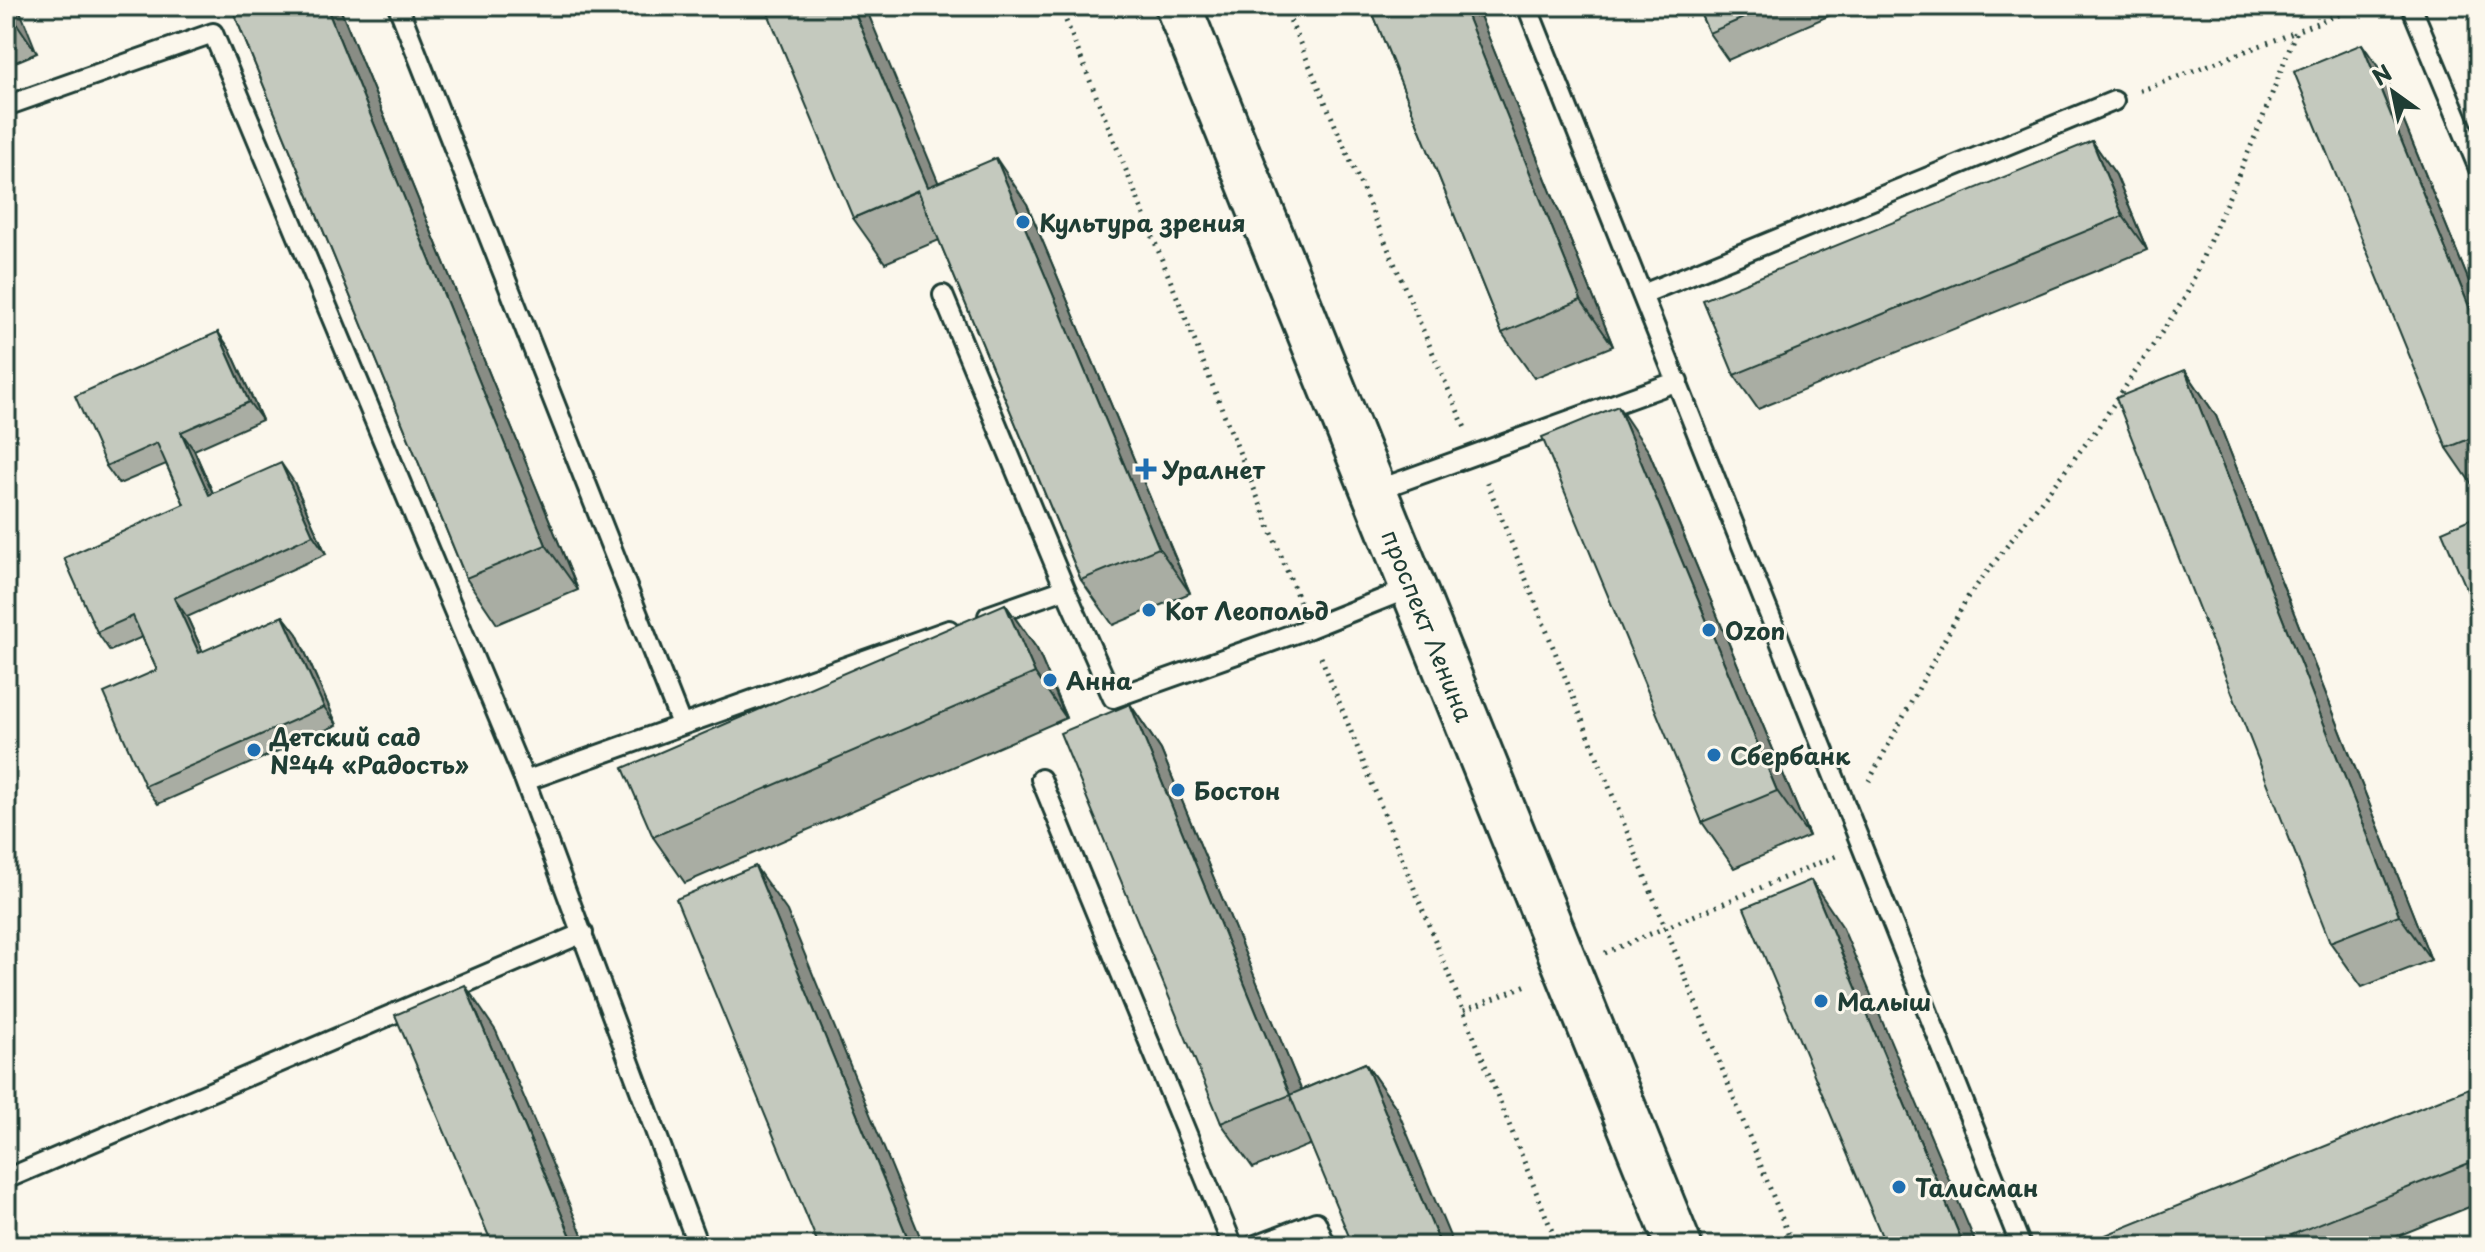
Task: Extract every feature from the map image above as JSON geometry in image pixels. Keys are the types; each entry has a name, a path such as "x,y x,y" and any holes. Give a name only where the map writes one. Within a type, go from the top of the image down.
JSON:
{"street":[{"name":"проспект Ленина","path":"1178,6 1679,1246"}],"lane":[{"path":"398,6 681,724"},
{"path":"1527,6 2021,1246"},
{"path":"2411,6 2479,169"},
{"path":"6,106 213,33 525,781 698,1246"},
{"path":"1643,294 2114,101"},
{"path":"943,295 1113,698 1310,628 1413,587"},
{"path":"1374,491 1678,381"},
{"path":"525,781 1065,589"},
{"path":"1041,779 1233,1246"},
{"path":"6,1179 583,933"},
{"path":"1253,1246 1316,1222 1326,1246"}],"path":[{"path":"1284,6 1475,453 1793,1246"},
{"path":"2114,101 2362,6"},
{"path":"1850,817 1967,598 2097,429 2186,296 2260,125 2296,31"},
{"path":"1464,1011 1861,845"}],"building":[{"path":"231,6 326,6 546,545 466,578"},
{"path":"765,6 852,6 928,187 996,158 1159,548 1081,580 918,190 853,218"},
{"path":"1370,6 1463,6 1581,300 1502,333"},
{"path":"1697,6 1771,6 1709,33"},
{"path":"2362,44 2479,331 2479,435 2447,448 2294,72"},
{"path":"2092,141 2123,216 1734,375 1703,300"},
{"path":"218,332 249,402 181,432 209,495 281,463 313,535 174,598 199,653 283,616 324,707 145,786 104,693 157,670 133,616 97,632 64,558 184,504 157,443 106,466 75,396"},
{"path":"2185,370 2399,915 2330,942 2116,398"},
{"path":"1618,406 1777,791 1702,822 1542,437"},
{"path":"2479,515 2479,593 2470,597 2442,531"},
{"path":"1005,604 1035,673 653,837 623,768"},
{"path":"1130,704 1290,1095 1221,1123 1060,733"},
{"path":"755,866 911,1246 819,1246 676,899"},
{"path":"1811,880 1964,1246 1886,1246 1744,908"},
{"path":"465,985 575,1246 493,1246 395,1015"},
{"path":"1365,1063 1441,1246 1353,1246 1290,1095"},
{"path":"2479,1084 2479,1159 2264,1246 2101,1246 2098,1238"}],"place":[{"name":"Культура зрения","path":"1023,222"},
{"name":"Уралнет","path":"1146,469"},
{"name":"Кот Леопольд","path":"1149,610"},
{"name":"Ozon","path":"1709,630"},
{"name":"Анна","path":"1050,680"},
{"name":"Детский сад №44 «Радость»","path":"254,750"},
{"name":"Сбербанк","path":"1714,755"},
{"name":"Бостон","path":"1178,790"},
{"name":"Малыш","path":"1821,1001"},
{"name":"Талисман","path":"1899,1187"}]}
